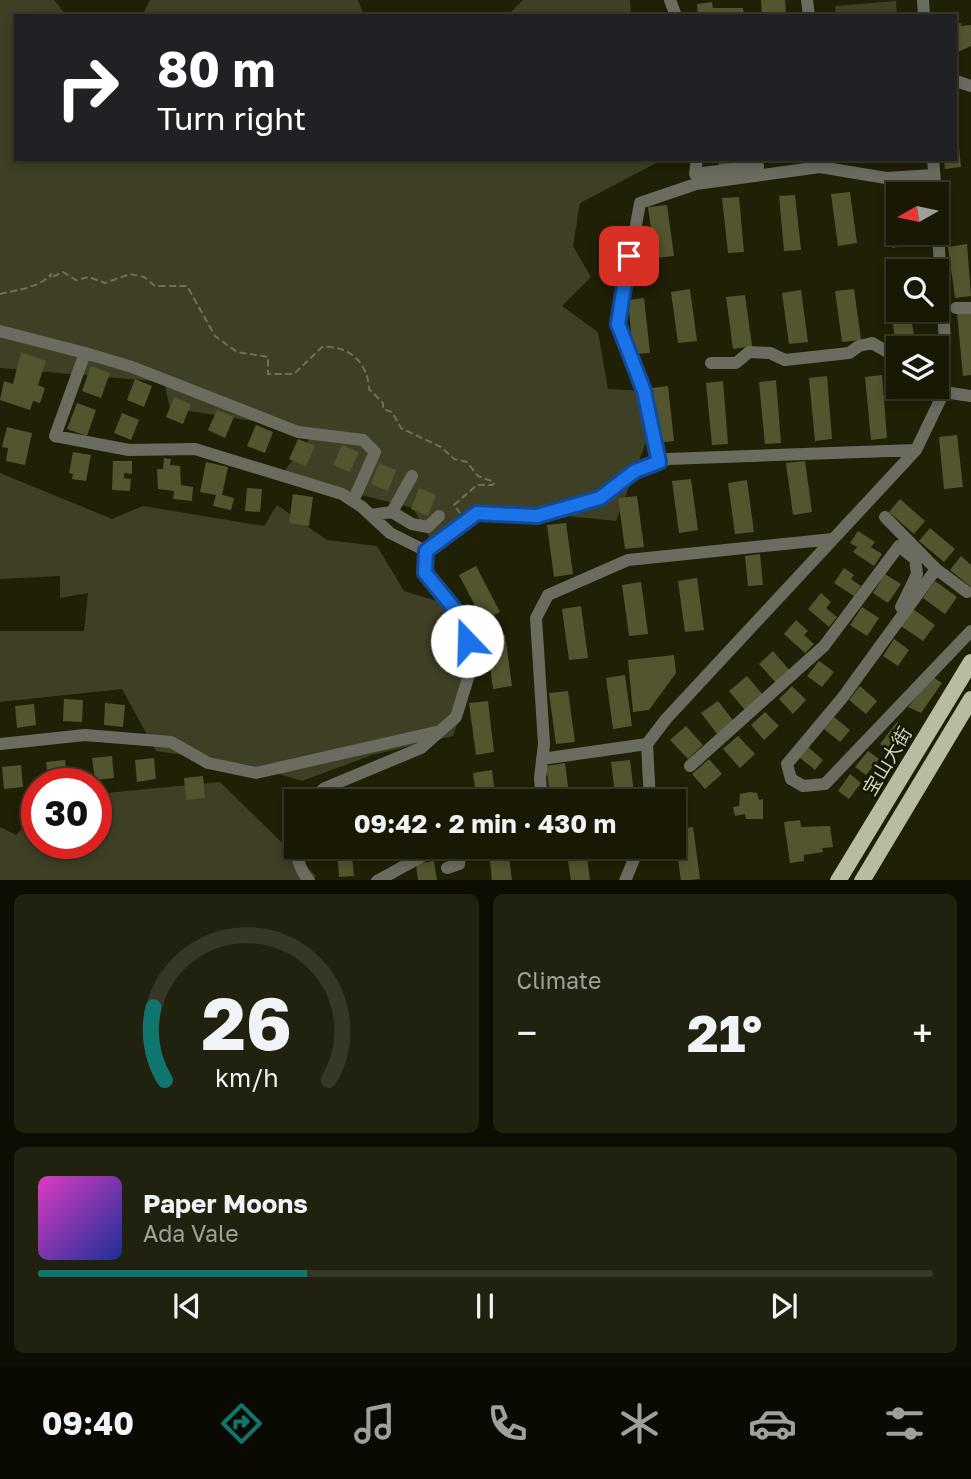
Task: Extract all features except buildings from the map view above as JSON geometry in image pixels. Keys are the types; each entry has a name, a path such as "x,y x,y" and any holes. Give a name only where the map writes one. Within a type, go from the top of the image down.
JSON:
{"main road":[{"name":"宝山大街","path":"838,880 971,662"},
{"name":"宝山大街","path":"862,880 971,699"}],"street":[{"path":"697,161 695,174 758,166"},
{"path":"933,161 935,182"},
{"path":"659,462 644,391 618,324 640,203 696,184 820,167 886,178 934,175"},
{"path":"939,245 945,336"},
{"path":"957,308 971,308"},
{"path":"0,331 132,367 298,432 363,440 375,452 353,501"},
{"path":"711,363 736,363 749,352 770,353 785,360 849,353 859,346 872,343 886,351"},
{"path":"86,354 55,436 129,450 195,449 342,494 372,515 390,533 426,551"},
{"path":"949,388 971,396"},
{"path":"649,789 647,744 666,719 916,450 937,399"},
{"path":"323,789 421,748 456,717 472,665 461,617 425,573 426,551 477,513 537,516 549,513 600,498 635,471 668,459 916,450"},
{"path":"391,512 412,476"},
{"path":"372,515 391,512 412,524 428,527 439,516"},
{"path":"885,517 936,569 967,592"},
{"path":"542,789 536,618 548,595 628,560 833,539"},
{"path":"690,766 824,646 899,546 915,559 917,574 888,636"},
{"path":"936,569 843,697 787,764 791,779 803,786 825,784 971,631"},
{"path":"0,744 85,735 171,742 208,763 257,773 440,731"},
{"path":"542,759 647,744"},
{"path":"298,859 302,873 309,880"},
{"path":"377,880 416,859"},
{"path":"447,868 459,864 460,859"},
{"path":"625,880 634,859"}],"path":[{"path":"0,294 23,290 47,280 51,274 50,278 63,272 76,280 89,277 106,283 130,274 144,277 155,286 187,286 215,337 237,352 268,357 268,374 295,374 322,347 353,354 367,369 369,389 383,403 383,409 392,412 401,428 440,447 454,458 467,462 478,477 494,482 493,485 477,485 454,505 465,520"}],"green space":[{"path":"0,0 54,0 65,14 14,14 14,161 660,161 580,203 573,246 591,277 562,306 598,332 608,389 665,392 616,521 474,507 433,544 413,508 281,475 316,431 170,408 164,382 0,368"},
{"path":"150,0 358,0 363,14 143,14"},
{"path":"523,0 630,0 631,14 509,14"},
{"path":"896,1 897,14 836,14 835,6"},
{"path":"0,473 112,519 143,506 264,526 277,505 327,540 377,546 404,591 453,606 475,674 453,736 372,755 302,781 249,765 156,751 122,689 0,702 0,631 84,631 88,593 60,598 60,576 0,579"},
{"path":"220,782 284,845 284,859 299,859 316,876 314,880 0,880 0,827 16,835 21,830 21,859 112,859 112,792"}],"route":[{"path":"467,641 461,617 425,573 426,551 477,513 537,516 600,498 635,471 659,462 644,391 618,324 629,256"}]}
